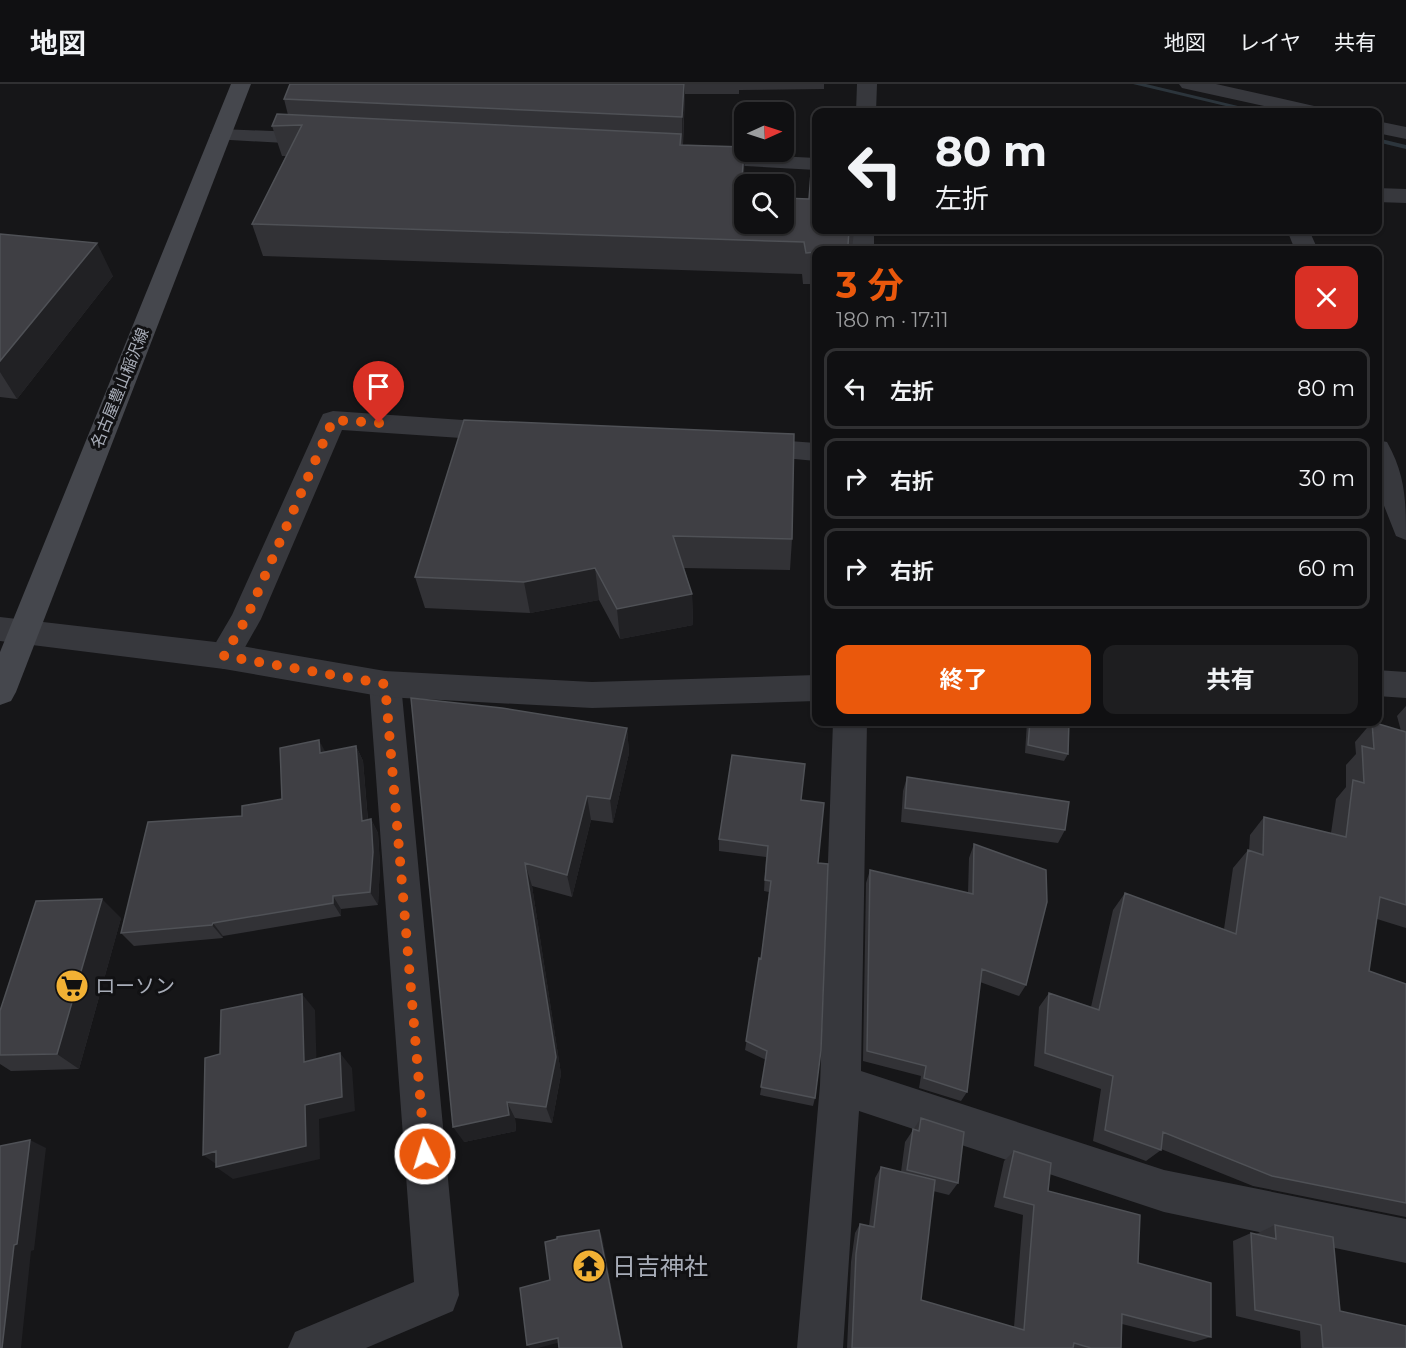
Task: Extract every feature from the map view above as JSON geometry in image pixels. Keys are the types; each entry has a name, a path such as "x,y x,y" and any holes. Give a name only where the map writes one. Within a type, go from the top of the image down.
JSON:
{"main road":[{"name":"名古屋豊山稲沢線","path":"0,692 12,631 241,84"}],"street":[{"path":"866,108 867,84"},
{"path":"1189,84 1300,108"},
{"path":"1382,127 1406,133"},
{"path":"220,135 345,140"},
{"path":"675,157 812,164"},
{"path":"1382,195 1406,196"},
{"path":"224,656 246,619 333,420 533,433"},
{"path":"722,446 812,452"},
{"path":"1382,464 1406,529"},
{"path":"12,631 224,656 385,684 592,695 812,688"},
{"path":"1382,683 1406,685"},
{"path":"311,1348 437,1295 385,684"},
{"path":"820,1348 840,1085 850,726"},
{"path":"840,1085 1164,1191 1406,1241"}],"building":[{"path":"290,84 684,84 682,117 284,99"},
{"path":"277,114 681,134 680,145 734,147 734,162 743,162 742,174 734,174 734,234 794,234 794,198 809,199 812,173 812,234 849,234 848,245 812,246 812,252 806,253 804,242 252,224 302,125 272,126"},
{"path":"0,234 97,243 0,361"},
{"path":"464,420 794,434 792,539 673,536 692,594 617,609 595,568 524,582 415,577"},
{"path":"411,698 502,708 627,728 610,799 587,796 567,875 525,863 556,1057 546,1107 507,1102 509,1115 453,1127"},
{"path":"1382,725 1406,732 1406,905 1380,897 1369,971 1406,984 1406,1203 1272,1176 1163,1132 1161,1150 1105,1130 1113,1076 1045,1053 1049,993 1099,1010 1125,893 1236,934 1248,850 1263,855 1264,817 1346,837 1353,780 1364,783 1362,746 1374,749 1372,726"},
{"path":"1030,726 1069,726 1068,754 1028,745"},
{"path":"319,740 320,753 356,746 362,821 371,819 373,852 370,892 333,896 333,903 212,925 121,933 148,822 242,816 242,806 282,799 280,748"},
{"path":"732,755 805,764 801,800 824,803 818,863 828,864 821,1050 815,1098 761,1087 767,1051 746,1041 759,958 761,959 771,881 765,880 768,846 719,839"},
{"path":"907,777 1069,802 1065,830 905,808"},
{"path":"974,844 1046,870 1047,902 1026,985 982,969 967,1092 924,1078 926,1066 867,1051 870,870 973,894"},
{"path":"102,899 57,1054 0,1055 0,1011 36,901"},
{"path":"302,994 304,1062 340,1053 342,1097 305,1105 306,1146 216,1167 216,1151 203,1155 205,1058 220,1054 221,1010"},
{"path":"921,1118 964,1132 958,1183 907,1170 913,1129 919,1131"},
{"path":"30,1140 17,1244 14,1245 2,1348 0,1348 0,1146"},
{"path":"1014,1151 1051,1163 1048,1191 1140,1215 1138,1263 1211,1283 1211,1337 1122,1314 1121,1348 1091,1348 1074,1343 1073,1348 852,1348 856,1254 860,1224 874,1227 881,1167 935,1180 921,1300 1024,1330 1034,1205 1004,1197"},
{"path":"1275,1225 1333,1237 1340,1311 1406,1326 1406,1348 1323,1348 1321,1325 1255,1310 1251,1233 1276,1239"},
{"path":"599,1230 622,1348 559,1348 558,1338 527,1345 520,1288 550,1280 545,1242 557,1239 557,1237"}],"waterway":[{"path":"1137,84 1242,108"},
{"path":"1382,141 1406,147"}],"place":[{"name":"ローソン","path":"72,986"},
{"name":"日吉神社","path":"589,1266"}],"route":[{"path":"379,423 333,420 246,619 224,656 385,684 425,1154"}]}
